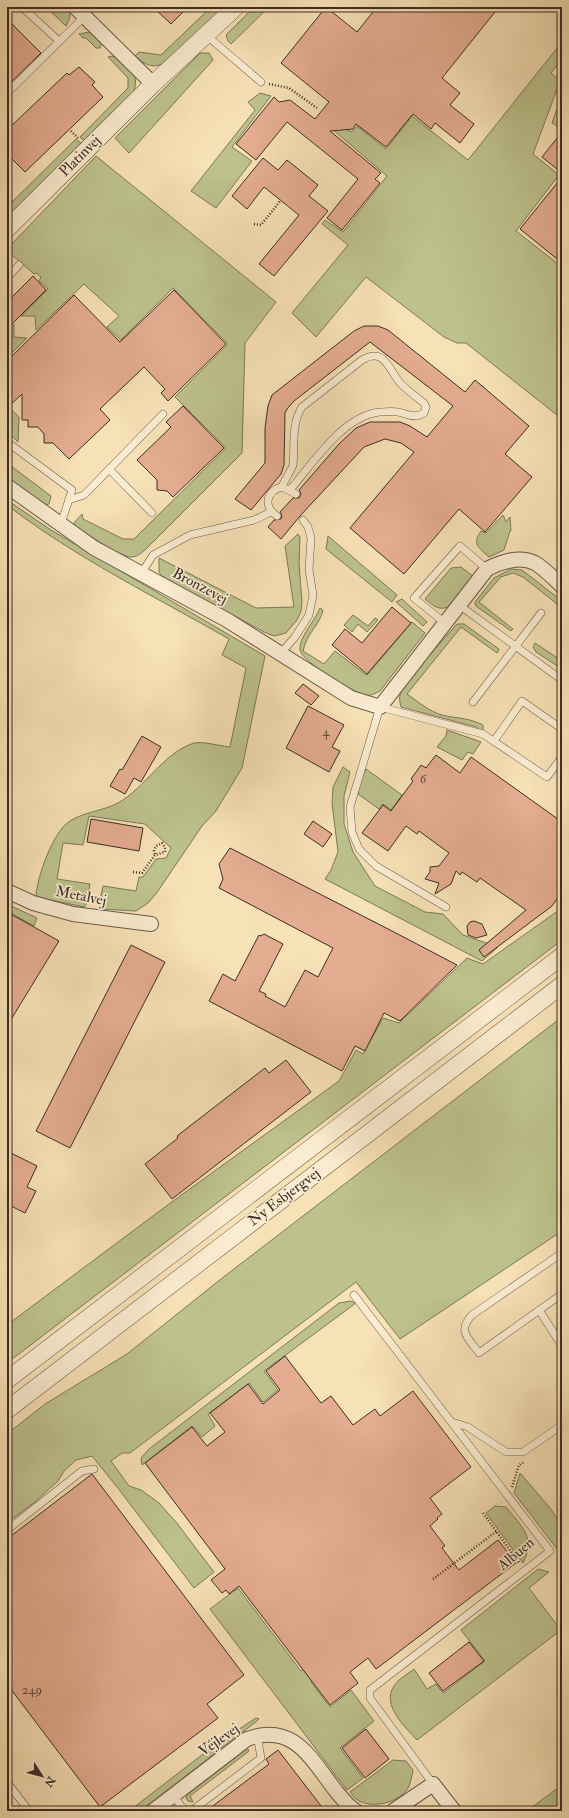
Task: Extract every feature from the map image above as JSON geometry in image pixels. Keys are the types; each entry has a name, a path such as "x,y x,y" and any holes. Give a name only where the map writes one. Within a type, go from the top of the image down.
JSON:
{"street":[{"name":"Platinvej","path":"7,229 153,84 236,7"},
{"path":"80,12 153,84"},
{"name":"Bronzevej","path":"7,486 94,548 227,620 351,698 380,707"},
{"path":"380,707 487,570 502,561 519,560 535,563 562,586"},
{"name":"Metalvej","path":"7,891 33,903 73,914 151,924"},
{"name":"Ny Esbjergvej","path":"7,1380 562,956"},
{"name":"Ny Esbjergvej","path":"7,1410 562,985"},
{"name":"Vejlevej","path":"153,1811 246,1739 258,1735 274,1734 283,1736 302,1747 343,1800 356,1811"},
{"path":"399,1810 433,1784"},
{"name":"Albuen","path":"433,1784 454,1811"}],"lane":[{"path":"22,7 59,41"},
{"path":"7,93 59,41 80,12"},
{"path":"206,35 261,82"},
{"path":"7,278 20,265"},
{"path":"141,574 154,555 190,535 274,514 268,505 268,497 276,488 282,487 293,492 333,439 347,426 360,418 378,412 396,411 411,416 420,416 424,413 426,407 424,403 400,383 384,360 378,356 371,355 362,360 302,407 297,416 294,427 293,467 286,476 282,487"},
{"path":"69,500 84,495 163,414"},
{"path":"7,442 72,490 61,524"},
{"path":"109,469 152,513"},
{"path":"281,653 295,637 309,615 313,595 309,570 311,538 308,527 303,520"},
{"path":"445,623 414,598 460,546 487,570"},
{"path":"459,605 562,680"},
{"path":"473,702 541,613"},
{"path":"494,741 522,701 562,729"},
{"path":"380,707 350,807 352,832 359,849 376,866 446,907"},
{"name":"Bronzevej","path":"380,707 465,728 483,734 547,777 562,757"},
{"path":"562,1253 472,1315 465,1323 464,1333 479,1353 562,1294"},
{"name":"Albuen","path":"354,1295 550,1551 370,1690 370,1698 433,1784"},
{"path":"539,1310 562,1346"},
{"path":"452,1422 468,1427 506,1452 523,1452 562,1425"},
{"path":"7,1530 82,1471 94,1470"},
{"path":"173,1795 181,1806 187,1811 194,1809 261,1758 258,1735"},
{"path":"7,1782 29,1811"}],"path":[{"path":"261,82 289,88 316,108"},
{"path":"254,224 261,225 281,200"},
{"path":"133,872 142,873 155,855 165,852 165,846 162,843 156,846 154,851 155,855"},
{"path":"509,1498 519,1466 525,1461"},
{"path":"483,1513 524,1571"},
{"path":"432,1579 497,1531"}],"green space":[{"path":"46,7 67,7 70,14 66,26"},
{"path":"211,7 224,7 162,64 151,66 135,56 139,52 161,55"},
{"path":"254,7 269,7 231,44 226,35"},
{"path":"89,32 102,41 100,48 96,48 86,38 83,38 79,34"},
{"path":"562,42 562,59 551,73 560,81 533,154 559,175 516,231 562,267 562,419 466,343 457,343 444,337 366,277 316,337 292,313 348,245 322,224 325,220 343,232 387,176 331,128 336,124 352,132 357,126 386,149 412,116 468,160"},
{"path":"200,53 209,53 213,60 129,153 115,138"},
{"path":"112,56 118,59 133,72 136,82 134,92 85,142 80,137 128,88 128,78 108,57"},
{"path":"260,93 271,96 232,147 252,161 216,208 191,191 255,110 248,102"},
{"path":"562,95 562,126 560,128 552,123"},
{"path":"76,139 82,144 7,218 7,207"},
{"path":"96,156 276,302 245,343 242,453 145,550 133,557 126,556 111,549 75,526 74,523 82,514 83,519 123,539 134,539 226,448 175,397 228,344 173,288 121,340 107,327 119,316 84,284 36,330 35,316 21,316 48,289 39,281 41,277 36,273 34,274 12,255 7,260 7,249"},
{"path":"14,324 14,337 27,338 7,358 7,330"},
{"path":"7,405 19,417 18,442 7,431"},
{"path":"7,463 51,496 49,504 43,505 7,478"},
{"path":"7,500 51,530 265,656 242,768 216,811 202,826 156,894 148,903 136,911 101,909 99,905 103,886 136,891 139,877 143,877 156,859 166,858 171,848 145,824 89,816 83,845 63,843 57,879 90,884 86,905 84,907 41,898 36,895 39,878 50,848 60,831 70,821 83,815 112,806 128,797 163,762 183,748 194,743 206,743 230,747 246,668 222,655 229,639 116,576 60,542 7,505"},
{"path":"503,515 506,522 510,517 511,531 504,550 489,557 479,548 477,542 478,535 481,531 486,533"},
{"path":"298,534 300,537 299,563 302,603 301,611 297,620 286,633 274,636 264,632 163,577 159,572 159,558 256,608 294,607 285,546"},
{"path":"328,536 397,595 392,602 326,549"},
{"path":"461,567 473,576 448,607 438,608 425,599 451,568"},
{"path":"511,569 522,570 562,601 562,608 523,577 513,573 501,577 479,602 513,629 511,631 476,606 475,602 494,578"},
{"path":"402,599 427,622 423,626 396,602"},
{"path":"320,608 323,610 307,640 303,651 324,664 335,651 366,675 412,622 425,633 380,691 371,695 365,695 340,683 318,669 309,662 300,650 300,645 304,635"},
{"path":"353,615 368,626 375,618 378,620 367,632 358,624 352,632 344,625"},
{"path":"457,624 464,624 499,649 497,653 461,627 407,694 437,714 467,719 483,725 483,734 476,727 401,707 400,695 409,680"},
{"path":"535,643 562,661 562,669 536,652 533,647"},
{"path":"447,730 481,742 473,754 468,752 462,760 437,747 446,736"},
{"path":"343,767 350,772 344,796 344,824 353,852 375,886 425,912 443,914 463,935 498,947 482,961 325,879 331,870 338,852 332,803 333,787"},
{"path":"366,769 402,795 391,810 383,804 379,809 358,794 359,784"},
{"path":"7,904 37,918 34,926 7,911"},
{"path":"562,908 562,940 7,1363 7,1325 169,1204 339,1081 356,1050 363,1054 383,1018 399,1023 467,958 483,964"},
{"path":"562,1017 562,1231 400,1339 356,1282 130,1453 122,1453 111,1461 129,1486 141,1490 159,1503 176,1522 214,1572 194,1588 92,1456 76,1460 64,1471 58,1481 35,1502 7,1523 7,1434 45,1404 127,1354 221,1279"},
{"path":"350,1301 356,1303 264,1371 278,1390 263,1402 249,1383 208,1414 215,1426 202,1437 192,1426 142,1465 141,1458 149,1449 339,1303"},
{"path":"520,1473 550,1508 562,1526 562,1562 557,1556 560,1553 514,1493"},
{"path":"495,1506 506,1507 522,1527 528,1539 527,1554 523,1563 486,1513"},
{"path":"538,1569 549,1572 529,1588 561,1630 417,1740 401,1722 392,1708 390,1701 391,1693 396,1683 414,1669 427,1689 436,1684 443,1693 485,1661 461,1630"},
{"path":"238,1588 301,1671 329,1651 337,1661 311,1682 330,1707 351,1690 374,1721 340,1748 363,1778 347,1790 210,1609"},
{"path":"256,1718 259,1719 140,1811 129,1811 211,1748 208,1741 215,1736 221,1741"},
{"path":"247,1749 249,1750 248,1752 190,1796 193,1802 188,1801 186,1798 187,1795"},
{"path":"393,1760 406,1761 413,1770 410,1784 405,1792 393,1800 377,1804 369,1804 354,1798 350,1792"},
{"path":"562,1785 562,1811 527,1811"}],"building":[{"path":"153,7 188,7 171,24"},
{"path":"326,7 357,32 377,7 499,7 442,78 460,93 450,105 474,124 460,143 435,123 431,129 413,114 386,147 356,124 353,129 330,131 381,173 375,179 380,183 342,230 327,218 358,179 287,122 256,160 236,144 274,97 279,102 290,100 315,119 329,102 281,63"},
{"path":"7,19 41,53 7,86"},
{"path":"79,67 95,82 92,85 103,97 25,172 7,154 7,130 67,73 69,75"},
{"path":"562,132 562,173 542,157"},
{"path":"263,158 278,170 287,160 318,185 309,196 328,211 274,276 259,264 299,215 264,187 247,209 232,196"},
{"path":"562,177 562,263 520,229"},
{"path":"33,276 46,290 7,329 7,302"},
{"path":"174,290 226,344 168,401 161,393 165,389 144,367 100,409 110,420 69,459 53,443 44,443 44,434 38,427 28,427 28,420 22,420 22,394 7,408 7,361 74,295 120,342"},
{"path":"364,326 378,326 388,330 465,392 475,380 529,426 505,454 532,477 485,532 459,509 404,574 350,528 414,452 401,443 385,439 364,447 300,516 281,539 268,527 274,520 281,519 282,516 280,512 293,498 299,498 301,494 299,490 339,444 356,428 370,422 400,422 410,426 427,437 453,406 370,342 294,401 287,409 285,413 284,465 281,474 251,510 235,499 265,463 265,428 268,406 272,395 354,331"},
{"path":"183,406 224,448 173,497 167,491 157,490 157,480 137,460 171,427 166,422"},
{"path":"392,607 411,623 367,674 332,645 345,629 362,643"},
{"path":"303,684 319,696 311,705 295,693"},
{"path":"308,706 344,725 332,747 340,751 329,772 286,748"},
{"path":"142,736 161,747 141,782 134,778 125,794 110,786 120,769 122,770"},
{"path":"436,755 460,773 471,757 562,822 562,892 552,906 484,957 479,950 526,910 480,878 477,882 462,872 460,875 456,871 451,884 435,894 439,883 425,879 430,872 430,867 439,866 449,853 419,831 417,834 406,826 388,851 362,833 383,805 391,811 413,781 411,779 421,765 426,768"},
{"path":"91,819 143,828 139,851 87,842"},
{"path":"313,821 332,834 323,847 304,834"},
{"path":"230,848 457,965 400,1021 384,1013 365,1051 355,1046 342,1071 209,1001 223,974 235,981 259,935 261,936 264,934 283,944 259,991 285,1007 305,970 318,977 333,948 219,888 223,879 219,864"},
{"path":"7,912 59,941 7,1026"},
{"path":"474,921 482,924 487,935 476,938 468,935 467,926 470,922"},
{"path":"131,945 165,962 70,1148 36,1131"},
{"path":"286,1060 311,1092 172,1199 145,1164 178,1138 177,1136 265,1068 269,1073"},
{"path":"7,1151 37,1166 27,1187 36,1191 25,1213 7,1204"},
{"path":"285,1356 321,1403 331,1396 353,1425 375,1409 380,1416 413,1391 471,1467 430,1498 442,1514 430,1526 445,1546 442,1548 459,1570 498,1540 516,1563 376,1669 368,1658 350,1672 358,1683 330,1705 239,1586 229,1594 226,1590 222,1593 211,1580 225,1569 145,1463 192,1427 207,1446 225,1432 210,1413 248,1384 263,1404 280,1390 266,1371"},
{"path":"92,1474 244,1675 207,1704 218,1718 100,1807 7,1684 7,1539"},
{"path":"469,1642 484,1661 443,1691 429,1673"},
{"path":"366,1729 389,1759 365,1778 342,1748"},
{"path":"278,1750 325,1811 206,1811 269,1764 266,1759"}]}
